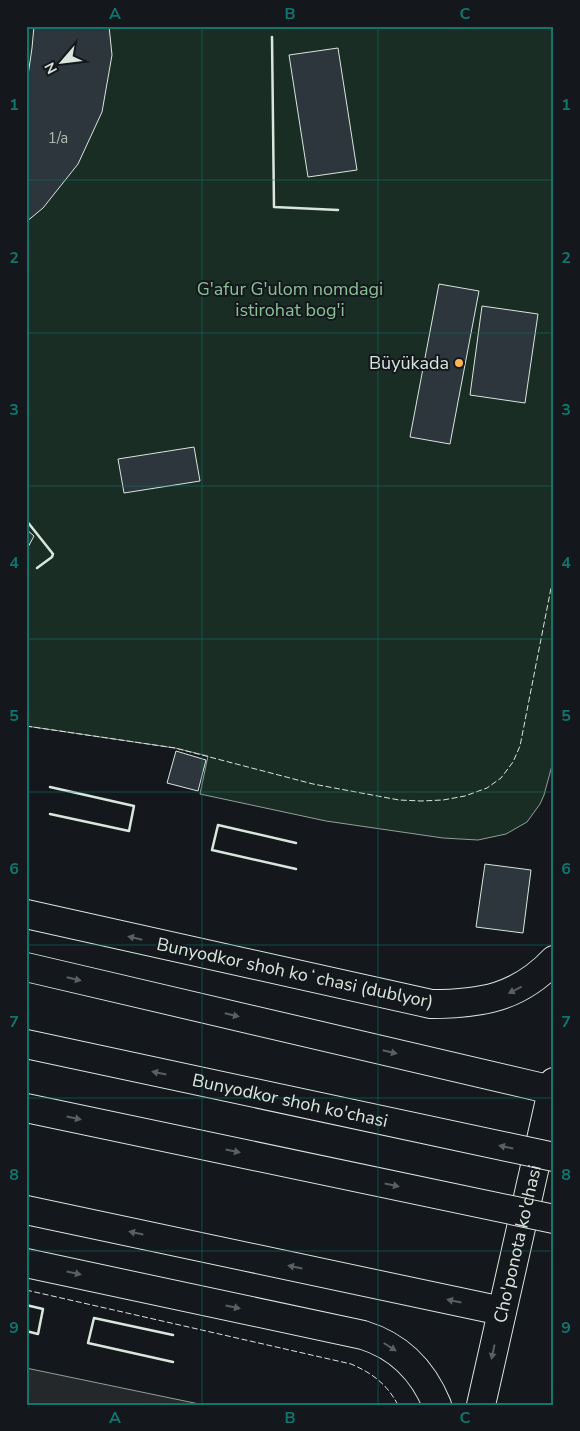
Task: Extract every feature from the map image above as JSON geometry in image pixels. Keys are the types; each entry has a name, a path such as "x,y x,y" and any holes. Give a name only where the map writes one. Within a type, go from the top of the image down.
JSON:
{"main road":[{"name":"Bunyodkor shoh koʻchasi (dublyor)","path":"26,914 431,1004 460,1004 490,1000 514,991 533,980 554,960"},
{"path":"26,968 553,1086"},
{"name":"Bunyodkor shoh ko'chasi","path":"26,1044 554,1157"},
{"name":"Cho'ponota ko'chasi","path":"481,1405 553,1086"},
{"path":"26,1108 554,1219"},
{"path":"26,1210 502,1311"},
{"path":"26,1263 354,1333 378,1340 407,1359 420,1373 431,1390 437,1405"}],"green space":[{"name":"G'afur G'ulom nomdagi istirohat bog'i","path":"26,26 554,26 554,758 544,795 527,822 506,834 478,840 443,838 326,821 200,794 208,756 175,748 26,726"}],"shaded area":[{"path":"26,1368 204,1405 26,1405"}],"building":[{"path":"34,26 109,26 112,55 102,112 78,164 43,208 26,222 26,89"},
{"path":"338,48 357,170 308,177 289,55"},
{"path":"439,284 479,291 450,444 410,437"},
{"path":"482,306 538,314 525,403 470,395"},
{"path":"194,447 200,481 124,493 118,459"},
{"path":"26,529 34,536 26,551"},
{"path":"176,751 206,760 198,791 167,783"},
{"path":"485,864 531,870 523,933 476,927"}],"fence":[{"path":"26,726 175,748 313,784 399,800 443,800 465,796 487,788 501,778 513,762 520,746 554,573"},
{"path":"26,1290 351,1364 366,1371 384,1385 398,1405"}],"wall":[{"path":"272,37 274,207 338,210"},
{"path":"26,520 53,554 52,557 37,568"},
{"path":"50,787 134,806 129,831 50,814"},
{"path":"296,843 218,825 212,850 296,869"},
{"path":"26,1305 43,1309 38,1334 26,1331"},
{"path":"173,1335 94,1318 88,1343 173,1362"}],"place":[{"name":"Büyükada","path":"459,363"}]}
